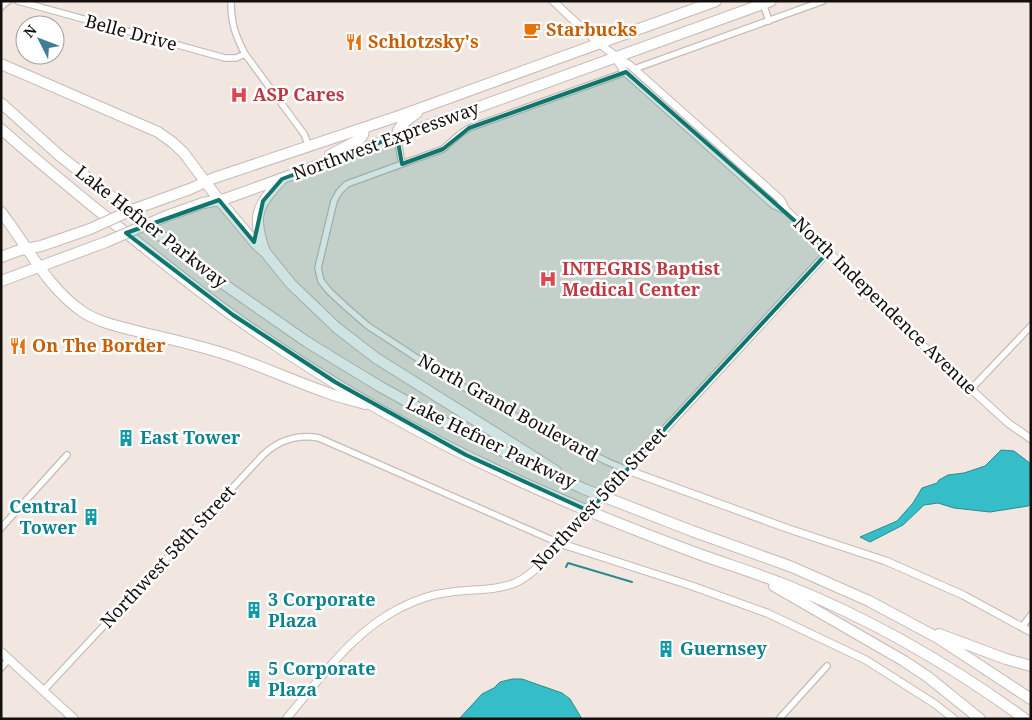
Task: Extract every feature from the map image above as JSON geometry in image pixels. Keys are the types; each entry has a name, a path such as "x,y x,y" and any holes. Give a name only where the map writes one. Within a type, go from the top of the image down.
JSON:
{"highway":[{"name":"Northwest Expressway","path":"1,257 41,246 90,229 205,182 364,128 716,1"},
{"name":"Northwest Expressway","path":"1,281 106,242 164,217 282,179 766,2"},
{"path":"1,64 158,132 172,142 183,152 219,200 256,244 266,253 291,284 320,313 376,358 584,489"},
{"name":"Lake Hefner Parkway","path":"1,103 60,156 215,278 307,342 436,419 584,489 692,531 792,566 869,601 965,654 1031,699"},
{"path":"397,136 400,126 423,107"},
{"path":"303,171 360,139 364,135 364,128"},
{"name":"Lake Hefner Parkway","path":"1,129 61,180 203,293 304,363 380,409 466,455 556,498 683,548 787,585 876,626 915,647 977,685 1025,719"},
{"path":"266,253 258,229 259,211 268,194 282,179"},
{"path":"1,212 26,249 71,303 99,320 233,357 279,373 325,393 380,409"},
{"path":"745,569 904,661 928,677 980,719"},
{"path":"910,623 1006,659 1031,666"}],"main road":[{"path":"1,652 74,719"}],"street":[{"path":"1,7 8,1"},
{"name":"Belle Drive","path":"18,1 225,58 236,58 245,54"},
{"path":"231,1 231,19 239,43 245,54 304,134 308,146"},
{"name":"North Independence Avenue","path":"553,1 598,44 634,69 781,200 786,210"},
{"path":"634,69 824,1"},
{"path":"766,2 768,21"},
{"name":"North Independence Avenue","path":"615,57 626,72 774,205 786,210 830,251 888,314 1008,422 1031,439"},
{"name":"Northwest Expressway","path":"402,164 443,149 469,128 626,72"},
{"path":"397,136 402,164"},
{"name":"North Grand Boulevard","path":"402,164 354,181 339,192 334,200 318,268 321,281 329,291 368,326 442,374 509,412 608,462 895,565 963,595 1031,632"},
{"name":"Northwest 56th Street","path":"286,719 345,649 369,627 386,615 433,596 450,592 493,588 515,582 534,569 830,251"},
{"path":"971,389 1031,326"},
{"name":"Northwest 58th Street","path":"43,691 263,455 279,442 300,436 319,438 559,543"},
{"path":"1,528 67,455"},
{"path":"559,543 692,586 766,613 866,660 935,704 954,719"},
{"path":"1022,627 1031,615"},
{"path":"1,668 9,659"},
{"path":"779,719 827,666"}],"highlighted area":[{"path":"626,72 829,251 589,511 466,455 335,382 233,315 126,233 219,200 254,242 263,201 282,179 397,136 402,164 443,149 469,128"}],"water":[{"path":"1001,450 1014,451 1031,464 1031,504 1028,506 990,512 954,508 938,503 924,505 903,525 870,542 860,537 897,521 913,503 922,488 937,483 948,475 964,473 985,466"},
{"path":"522,679 562,693 570,699 582,719 459,719 482,694 494,688 500,682"}],"waterway":[{"path":"566,567 568,563 632,582"}],"place":[{"name":"Starbucks","path":"532,30"},
{"name":"Schlotzsky's","path":"354,42"},
{"name":"ASP Cares","path":"239,95"},
{"name":"INTEGRIS Baptist Medical Center","path":"548,279"},
{"name":"On The Border","path":"18,346"},
{"name":"East Tower","path":"126,438"},
{"name":"Central Tower","path":"91,517"},
{"name":"3 Corporate Plaza","path":"254,610"},
{"name":"Guernsey","path":"666,649"},
{"name":"5 Corporate Plaza","path":"254,679"}]}
